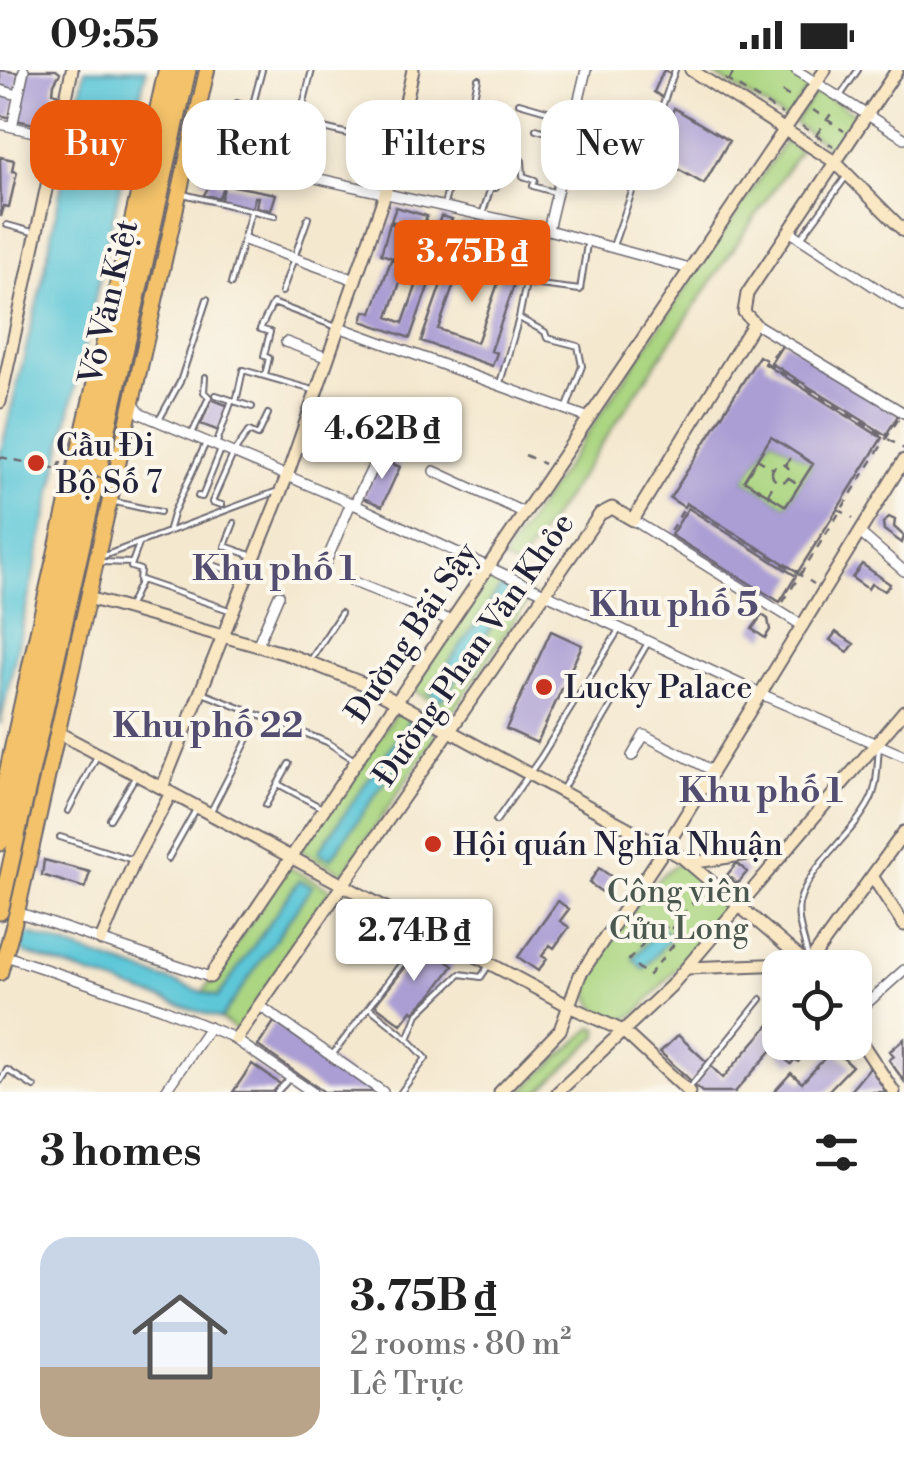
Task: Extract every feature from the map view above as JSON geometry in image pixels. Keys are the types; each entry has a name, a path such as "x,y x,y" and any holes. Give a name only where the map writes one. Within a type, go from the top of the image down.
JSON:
{"highway":[{"name":"Võ Văn Kiệt","path":"98,489 174,70"},
{"name":"Võ Văn Kiệt","path":"98,489 188,70"},
{"path":"0,844 98,489"},
{"path":"8,912 98,489"}],"main road":[{"name":"Võ Văn Kiệt","path":"98,489 166,70"},
{"name":"Võ Văn Kiệt","path":"200,100 206,70"},
{"name":"Võ Văn Kiệt","path":"98,489 134,412 182,184"},
{"path":"0,973 6,956 8,912 57,732 96,560 98,489"},
{"path":"0,804 98,489"}],"street":[{"path":"64,100 72,70"},
{"path":"406,100 413,70"},
{"path":"579,100 586,70"},
{"path":"691,70 785,123 836,162 904,231"},
{"path":"796,70 838,102 904,138"},
{"name":"Đường Bãi Sậy","path":"210,977 785,123 825,70"},
{"path":"898,70 836,162 795,235 744,298 744,312 754,323 904,413"},
{"path":"12,127 21,71"},
{"path":"0,90 18,95"},
{"path":"0,124 30,131"},
{"path":"326,181 548,230 690,269"},
{"path":"0,402 45,190"},
{"path":"101,940 166,791 287,476 386,190"},
{"path":"548,230 558,190"},
{"path":"795,235 904,306"},
{"path":"246,240 355,280"},
{"path":"754,323 633,520 802,626"},
{"path":"338,327 589,418"},
{"path":"0,330 14,334"},
{"path":"286,342 328,358"},
{"path":"134,412 352,504 904,756"},
{"path":"321,574 387,438 396,442 400,432"},
{"path":"500,1092 553,1041 580,975 666,848 904,460"},
{"path":"434,471 524,513"},
{"name":"Đường Phan Văn Khỏe","path":"236,1040 602,511 614,508 633,520"},
{"path":"861,529 904,571"},
{"path":"351,581 452,620"},
{"path":"258,646 279,595"},
{"path":"88,598 310,661 397,701 690,863 793,950"},
{"path":"558,1092 688,968 904,710"},
{"path":"57,732 569,1006 623,1031 688,1091"},
{"path":"632,756 644,735 713,771"},
{"path":"821,950 904,832"},
{"path":"690,863 788,848"},
{"path":"872,876 904,925"},
{"path":"8,912 210,977"},
{"path":"6,956 209,1027 236,1040 312,1092"},
{"path":"688,968 762,966"},
{"path":"872,999 904,970"},
{"path":"260,1006 383,1092"},
{"path":"165,1092 209,1027"},
{"path":"872,1058 894,1092"}],"lane":[{"path":"254,100 262,70"},
{"path":"304,100 312,70"},
{"path":"612,246 675,70"},
{"path":"838,102 858,70"},
{"path":"444,206 461,142 467,133 478,79"},
{"path":"536,130 541,131"},
{"path":"521,161 522,179 534,180 533,186 557,193"},
{"path":"795,235 848,173"},
{"path":"482,215 490,190"},
{"path":"180,193 275,216"},
{"path":"230,284 246,240 251,210"},
{"path":"282,292 308,218"},
{"path":"7,225 36,233"},
{"path":"499,386 536,228"},
{"path":"523,283 580,290 588,240"},
{"path":"159,421 180,382 207,299"},
{"path":"265,375 269,358 264,356 270,332 260,328 273,303 338,327"},
{"path":"518,318 545,332 546,338 578,346 582,366 566,410"},
{"path":"168,532 174,511 215,444 243,370 316,391"},
{"path":"192,434 208,397 204,378"},
{"path":"216,395 252,407"},
{"path":"222,505 212,502 234,452 249,431 258,435 268,414"},
{"path":"198,496 202,497 215,444"},
{"path":"98,489 160,512"},
{"path":"96,560 281,490"},
{"path":"234,524 225,546 255,556"},
{"path":"139,542 131,567 140,570 137,579 233,611"},
{"path":"96,560 132,563"},
{"path":"204,562 247,577"},
{"path":"128,609 141,580"},
{"path":"310,661 341,613"},
{"path":"496,821 620,628"},
{"path":"562,790 649,641"},
{"path":"201,692 326,742 356,761"},
{"path":"210,814 250,735"},
{"path":"807,950 799,917 801,899 869,804 877,745"},
{"path":"68,811 98,754"},
{"path":"266,805 289,764"},
{"path":"110,818 137,775"},
{"path":"278,784 324,809"},
{"path":"168,859 197,807"},
{"path":"60,837 135,860"},
{"path":"332,1056 427,930"},
{"path":"408,1039 418,1014 460,974 481,977 490,964"},
{"path":"688,1091 761,999"},
{"path":"369,1006 426,1058 402,1092"},
{"path":"0,1081 8,1070 34,1087"},
{"path":"277,1092 290,1077"}],"path":[{"path":"728,80 735,70"},
{"path":"720,75 785,123"},
{"path":"782,92 796,101"},
{"path":"827,101 838,102 845,112"},
{"path":"816,135 838,102"},
{"path":"810,108 845,132"},
{"path":"799,123 834,146"},
{"path":"785,341 767,363 904,449"},
{"path":"778,610 904,413"},
{"path":"788,478 786,466 794,452"},
{"path":"525,455 555,468"},
{"path":"0,457 58,469 98,489"},
{"path":"758,458 774,468"},
{"path":"58,469 60,460"},
{"path":"786,466 779,464 772,475 784,482 788,478"},
{"path":"788,478 800,485"},
{"path":"768,494 776,480"},
{"path":"664,539 687,504 824,590"},
{"path":"839,510 861,529"},
{"path":"670,931 711,880"},
{"path":"660,923 670,931 679,938 648,976 629,960 660,923"}],"green space":[{"path":"707,70 787,70 811,85 787,120"},
{"path":"817,90 860,117 836,152 794,123"},
{"path":"785,141 800,150 518,568 502,560"},
{"path":"771,437 813,464 786,506 744,480"},
{"path":"491,574 532,595 452,713 412,689"},
{"path":"397,711 438,734 344,873 300,850"},
{"name":"Công viên Cửu Long","path":"678,864 691,868 723,897 723,915 639,1011 628,1018 609,1018 600,1012 590,995 591,973 644,895"},
{"path":"288,867 332,890 237,1031 221,1019 218,997 203,992"},
{"path":"593,1027 598,1029 598,1036 539,1092 521,1092"}],"water":[{"path":"85,70 146,70 139,100 79,100"},
{"path":"61,190 119,190 0,725 0,455"},
{"path":"502,585 515,592 442,700 429,692"},
{"path":"410,719 423,726 331,859 318,852"},
{"path":"299,880 312,886 221,1019 25,953 17,944 19,938 31,934 218,997"},
{"path":"660,927 671,937 644,969 633,959"}],"building":[{"path":"0,70 20,73 15,92 0,88"},
{"path":"27,70 60,73 53,92 58,94 57,100 30,100 30,123 16,120"},
{"path":"664,70 670,78 663,98 654,92"},
{"path":"0,92 17,97 11,118 0,115"},
{"path":"679,111 729,141 704,184 679,170"},
{"path":"0,157 14,160 12,171 17,172 9,207 4,206 1,217"},
{"path":"207,190 223,190 218,198 204,195"},
{"path":"223,190 276,194 271,210 256,207 258,197 251,211 220,203"},
{"path":"396,207 427,216 422,230 391,221"},
{"path":"441,216 452,219 410,338 362,321 365,311 372,313 391,260 406,265 388,317 403,323"},
{"path":"463,222 475,226 438,329 477,343 510,249 525,254 491,351 497,353 492,366 421,341"},
{"path":"390,223 432,237 421,268 381,254"},
{"path":"785,341 899,414 886,435 771,363"},
{"path":"759,356 766,360 765,364 882,438 798,572 686,503 684,507 670,498","holes":["771,437 813,464 786,506 744,480"]},
{"path":"211,399 229,406 219,431 201,424"},
{"path":"381,459 400,467 382,506 363,498"},
{"path":"688,508 796,576 780,602 671,535"},
{"path":"889,517 904,536 902,543 884,530 883,523"},
{"path":"862,564 890,584 885,591 871,584 868,589 852,578"},
{"path":"762,615 768,619 770,630 765,638 752,629"},
{"name":"Lucky Palace","path":"551,631 582,645 537,743 506,729"},
{"path":"836,632 854,644 848,652 830,640"},
{"path":"44,860 90,872 85,888 42,875"},
{"path":"737,863 747,872 737,884 727,875"},
{"path":"599,868 612,877 602,892 589,883"},
{"path":"558,901 569,909 560,921 569,927 554,948 550,945 542,956 547,959 538,971 518,957"},
{"path":"424,944 453,966 432,994 401,1024 375,1005"},
{"path":"274,1022 375,1092 324,1092 258,1046"},
{"path":"762,1033 763,1060 735,1092 702,1092 694,1085 710,1065 723,1078"},
{"path":"678,1035 708,1063 692,1082 660,1052"},
{"path":"904,1039 904,1081 889,1060 894,1056 890,1051"},
{"path":"823,1060 845,1060 852,1066 827,1092 774,1092 791,1073 802,1083"},
{"path":"252,1064 280,1084 273,1092 233,1092"},
{"path":"870,1067 886,1092 849,1092 856,1084"}],"place":[{"name":"Cầu Đi Bộ Số 7","path":"36,463"},
{"name":"Lucky Palace","path":"544,687"},
{"name":"Hội quán Nghĩa Nhuận","path":"433,844"}],"district":[{"name":"Khu phố 1","path":"274,568"},
{"name":"Khu phố 5","path":"674,604"},
{"name":"Khu phố 22","path":"208,725"},
{"name":"Khu phố 1","path":"761,790"}]}
